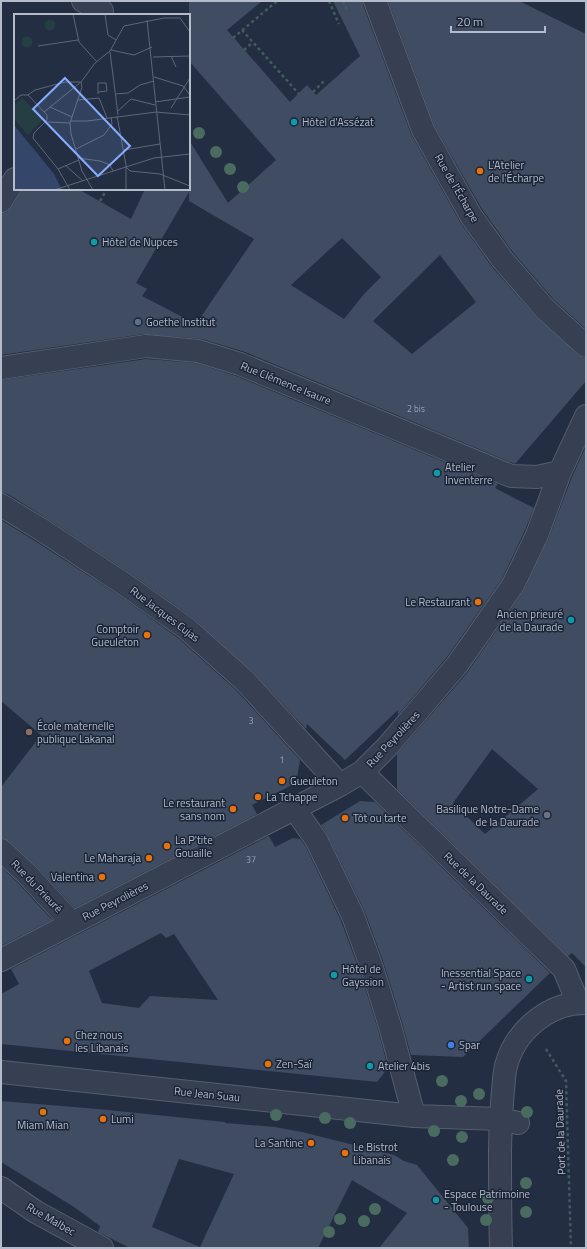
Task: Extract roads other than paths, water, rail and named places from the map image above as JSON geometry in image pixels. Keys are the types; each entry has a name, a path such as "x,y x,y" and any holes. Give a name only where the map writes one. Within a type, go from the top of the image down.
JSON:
{"street":[{"path":"83,1 104,9"},
{"name":"Rue de l'Écharpe","path":"374,1 423,130 471,216 502,259 545,309 586,346"},
{"path":"1,201 14,180"},
{"name":"Rue Clémence Isaure","path":"1,368 146,346 198,351 240,364 511,476 537,477 560,472"},
{"name":"Rue Peyrolières","path":"1,960 340,785 362,772 387,747 457,665 513,585 537,535 560,472 586,416"},
{"name":"Rue Jacques Cujas","path":"1,505 127,586 186,628 245,681 340,785"},
{"name":"Rue de la Daurade","path":"362,772 564,970 582,1003"},
{"path":"294,808 317,841 353,916 372,968 390,1026 414,1116"},
{"name":"Rue du Prieuré","path":"1,850 27,874 72,922"},
{"path":"501,1248 509,1121 506,1066 512,1050 521,1036 531,1025 558,1007 582,1003"},
{"name":"Rue Jean Suau","path":"1,1072 414,1116 509,1121"},
{"name":"Rue Malbec","path":"1,1188 36,1212 102,1248"}],"place":[{"name":"Hôtel d'Assézat","path":"294,122"},
{"name":"L'Atelier de l'Écharpe","path":"480,171"},
{"name":"Hôtel de Nupces","path":"94,242"},
{"name":"Goethe Institut","path":"138,322"},
{"name":"Atelier Inventerre","path":"437,473"},
{"name":"Le Restaurant","path":"478,602"},
{"name":"Ancien prieuré de la Daurade","path":"571,620"},
{"name":"Comptoir Gueuleton","path":"147,635"},
{"name":"École maternelle publique Lakanal","path":"29,732"},
{"name":"Gueuleton","path":"282,781"},
{"name":"La Tchappe","path":"258,797"},
{"name":"Le restaurant sans nom","path":"233,809"},
{"name":"Basilique Notre-Dame de la Daurade","path":"547,815"},
{"name":"Tôt ou tarte","path":"345,818"},
{"name":"La P'tite Gouaille","path":"167,846"},
{"name":"Le Maharaja","path":"149,858"},
{"name":"Valentina","path":"102,877"},
{"name":"Hôtel de Gayssion","path":"334,975"},
{"name":"Inessential Space - Artist run space","path":"529,979"},
{"name":"Chez nous les Libanais","path":"67,1041"},
{"name":"Spar","path":"451,1045"},
{"name":"Zen-Saï","path":"268,1064"},
{"name":"Atelier 4bis","path":"370,1066"},
{"name":"Miam Mian","path":"43,1112"},
{"name":"Lumi","path":"103,1119"},
{"name":"La Santine","path":"311,1143"},
{"name":"Le Bistrot Libanais","path":"345,1153"},
{"name":"Espace Patrimoine - Toulouse","path":"436,1200"}]}
